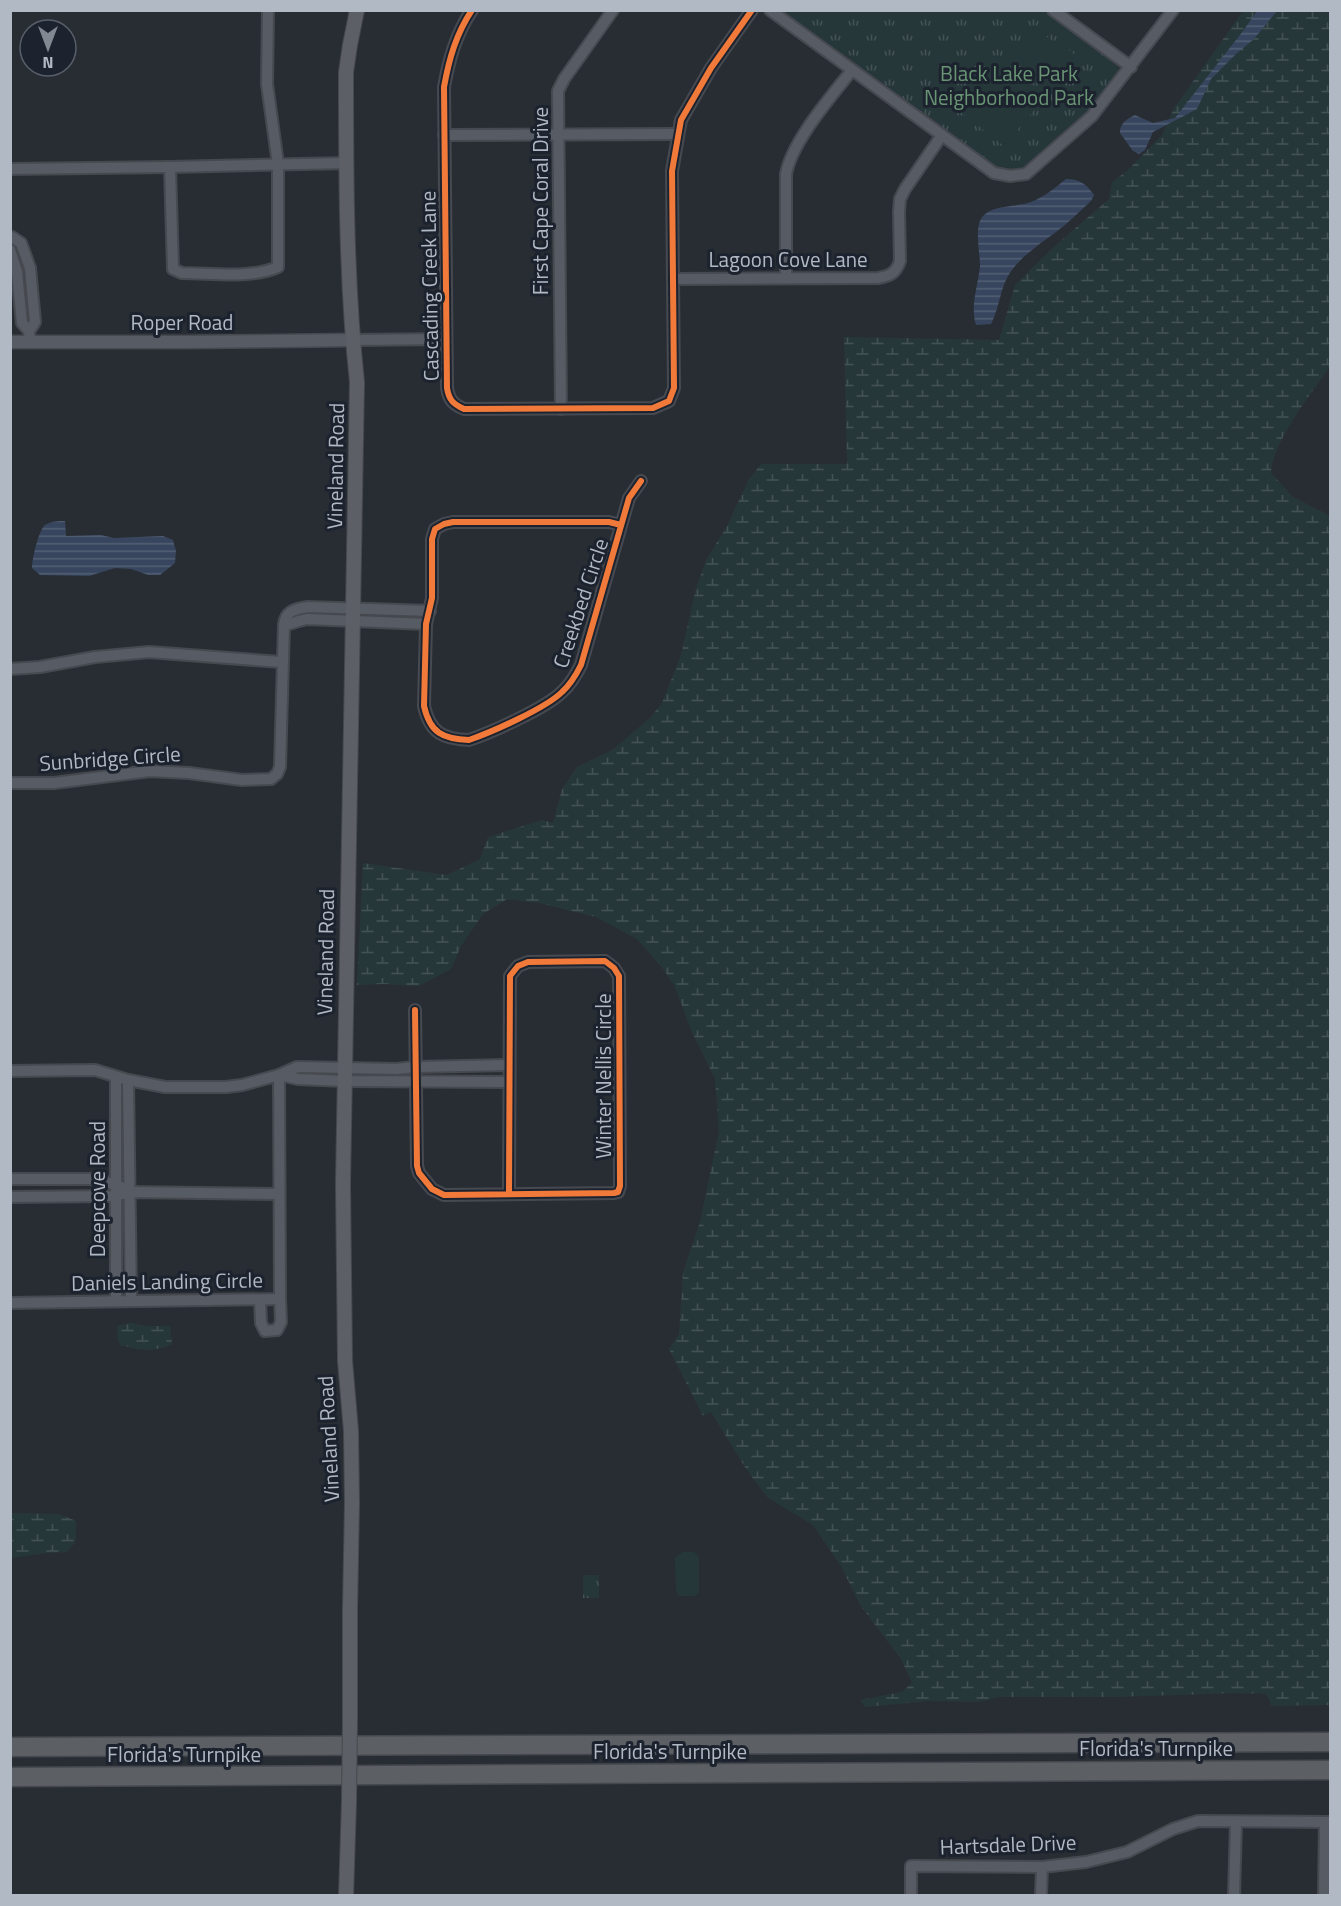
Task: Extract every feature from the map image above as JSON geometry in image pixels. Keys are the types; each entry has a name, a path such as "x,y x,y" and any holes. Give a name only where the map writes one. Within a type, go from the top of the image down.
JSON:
{"highway":[{"name":"Florida's Turnpike","path":"10,1747 1330,1742"},
{"name":"Florida's Turnpike","path":"10,1777 1330,1770"}],"main road":[{"name":"Vineland Road","path":"346,1896 352,1510 351,1431 345,1361 344,1074 357,382 353,340 346,72 357,10"}],"street":[{"path":"170,167 173,269 182,273 253,273 266,272 278,267 278,164 267,84 268,10"},
{"name":"Cascading Creek Lane","path":"472,10 461,26 448,59 444,87 447,388 448,398 454,405 464,409 653,408 669,401 674,388 672,171 678,134 681,120 699,87 752,10"},
{"name":"First Cape Coral Drive","path":"561,409 558,91 613,10"},
{"path":"770,10 994,172 1010,176 1026,174 1092,116 1173,10"},
{"path":"1053,10 1131,67"},
{"path":"786,278 788,162 795,147 852,70"},
{"path":"444,135 678,134"},
{"name":"Lagoon Cove Lane","path":"673,279 878,278 890,276 897,270 900,261 900,199 904,189 942,135"},
{"path":"10,169 347,163"},
{"path":"11,238 21,243 30,268 35,322 29,337"},
{"path":"10,250 17,272 22,323 29,337"},
{"path":"17,272 30,268"},
{"name":"Roper Road","path":"10,342 29,337 183,342 353,340"},
{"path":"353,340 446,339"},
{"name":"Creekbed Circle","path":"621,525 609,522 453,522 435,529 432,539 432,598 426,624 424,706 432,728 443,736 456,740 469,740 549,703 573,681 581,665 629,498 641,481"},
{"path":"308,607 308,619"},
{"path":"426,624 353,615 308,607 290,612 285,618 284,625 308,619 353,615 430,611"},
{"name":"Sunbridge Circle","path":"10,783 54,783 150,771 189,772 242,780 271,779 280,767 281,662 284,625"},
{"path":"10,669 149,652 281,662"},
{"name":"Winter Nellis Circle","path":"528,962 605,962 614,968 619,976 620,1186 618,1191 614,1193 509,1194 509,1082 510,976 518,966 528,962"},
{"path":"415,1010 417,1166 420,1173 432,1189 444,1195 509,1194"},
{"path":"279,1075 306,1079 416,1066 509,1065"},
{"path":"10,1071 95,1070 128,1080 165,1087 242,1085 279,1075 297,1066 388,1081 509,1082"},
{"path":"306,1079 307,1067"},
{"path":"388,1069 388,1081"},
{"name":"Daniels Landing Circle","path":"10,1303 280,1299 279,1075"},
{"name":"Deepcove Road","path":"116,1077 116,1301"},
{"name":"Deepcove Road","path":"128,1080 131,1301"},
{"path":"10,1179 97,1179 116,1184 129,1192"},
{"path":"10,1197 116,1196 129,1192 279,1194"},
{"path":"260,1300 261,1323 265,1331 277,1330 280,1326 280,1299"},
{"name":"Hartsdale Drive","path":"911,1896 911,1866 1042,1867 1086,1862 1127,1852 1173,1829 1198,1821 1328,1822"},
{"path":"1324,1896 1328,1822"},
{"path":"1234,1896 1236,1823"},
{"path":"1041,1896 1042,1867"}],"green space":[{"name":"Black Lake Park Neighborhood Park","path":"780,11 1044,11 1112,60 1118,67 1119,76 1104,97 1057,143 1027,166 1018,171 1007,172 1000,170"},
{"path":"1243,11 1330,11 1330,367 1285,433 1273,461 1271,473 1293,497 1330,516 1330,1705 1271,1706 1265,1694 1241,1693 1114,1697 999,1697 979,1702 929,1701 865,1707 860,1700 902,1692 912,1683 901,1659 860,1605 841,1566 813,1525 768,1498 748,1472 711,1412 703,1416 669,1349 679,1334 683,1273 700,1222 719,1131 715,1079 692,1032 674,985 637,939 596,917 539,903 507,899 483,914 461,946 451,969 419,986 357,985 363,863 447,875 480,859 488,837 542,820 553,823 562,789 577,767 612,750 650,718 662,703 681,655 696,588 706,560 727,526 748,481 761,464 847,464 844,337 999,340 1015,285 1057,244 1109,199 1112,182 1127,171 1162,135 1174,108"},
{"path":"1035,27 1052,41 1029,66 1013,51"},
{"path":"1063,44 1079,59 1049,92 1032,77"},
{"path":"1004,62 1045,97 1004,146 962,113"},
{"path":"131,1323 146,1326 170,1326 172,1344 159,1349 147,1350 120,1345 117,1326"},
{"path":"11,1513 59,1514 76,1521 76,1541 67,1552 11,1558"},
{"path":"683,1552 694,1552 699,1557 699,1593 694,1596 679,1596 676,1592 675,1557"},
{"path":"583,1575 599,1575 599,1598 583,1598"}],"water":[{"path":"1257,11 1277,11 1254,39 1211,79 1197,109 1153,132 1145,150 1139,154 1133,151 1120,133 1124,122 1135,115 1153,123 1175,118"},
{"path":"1066,179 1079,181 1085,185 1094,195 1091,201 1018,263 1005,281 991,324 976,325 974,303 980,266 978,229 982,217 994,209 1036,200"},
{"path":"65,521 66,536 101,535 114,538 163,536 173,540 176,551 175,563 160,575 148,575 131,569 115,568 89,576 40,575 32,568 40,532 47,524"}],"cycle path":[{"path":"472,10 454,47 444,87 447,388 452,401 464,409 653,408 669,401 674,388 672,171 681,120 711,68 752,10"},
{"path":"621,525 609,522 453,522 435,529 432,539 432,598 426,624 424,706 430,723 439,733 452,738 469,740 532,712 568,686 581,665 629,498 641,481"},
{"path":"415,1010 417,1166 419,1173 432,1189 444,1195 614,1193 618,1192 620,1186 619,976 614,968 605,961 528,962 518,966 510,976 509,1194"}]}
